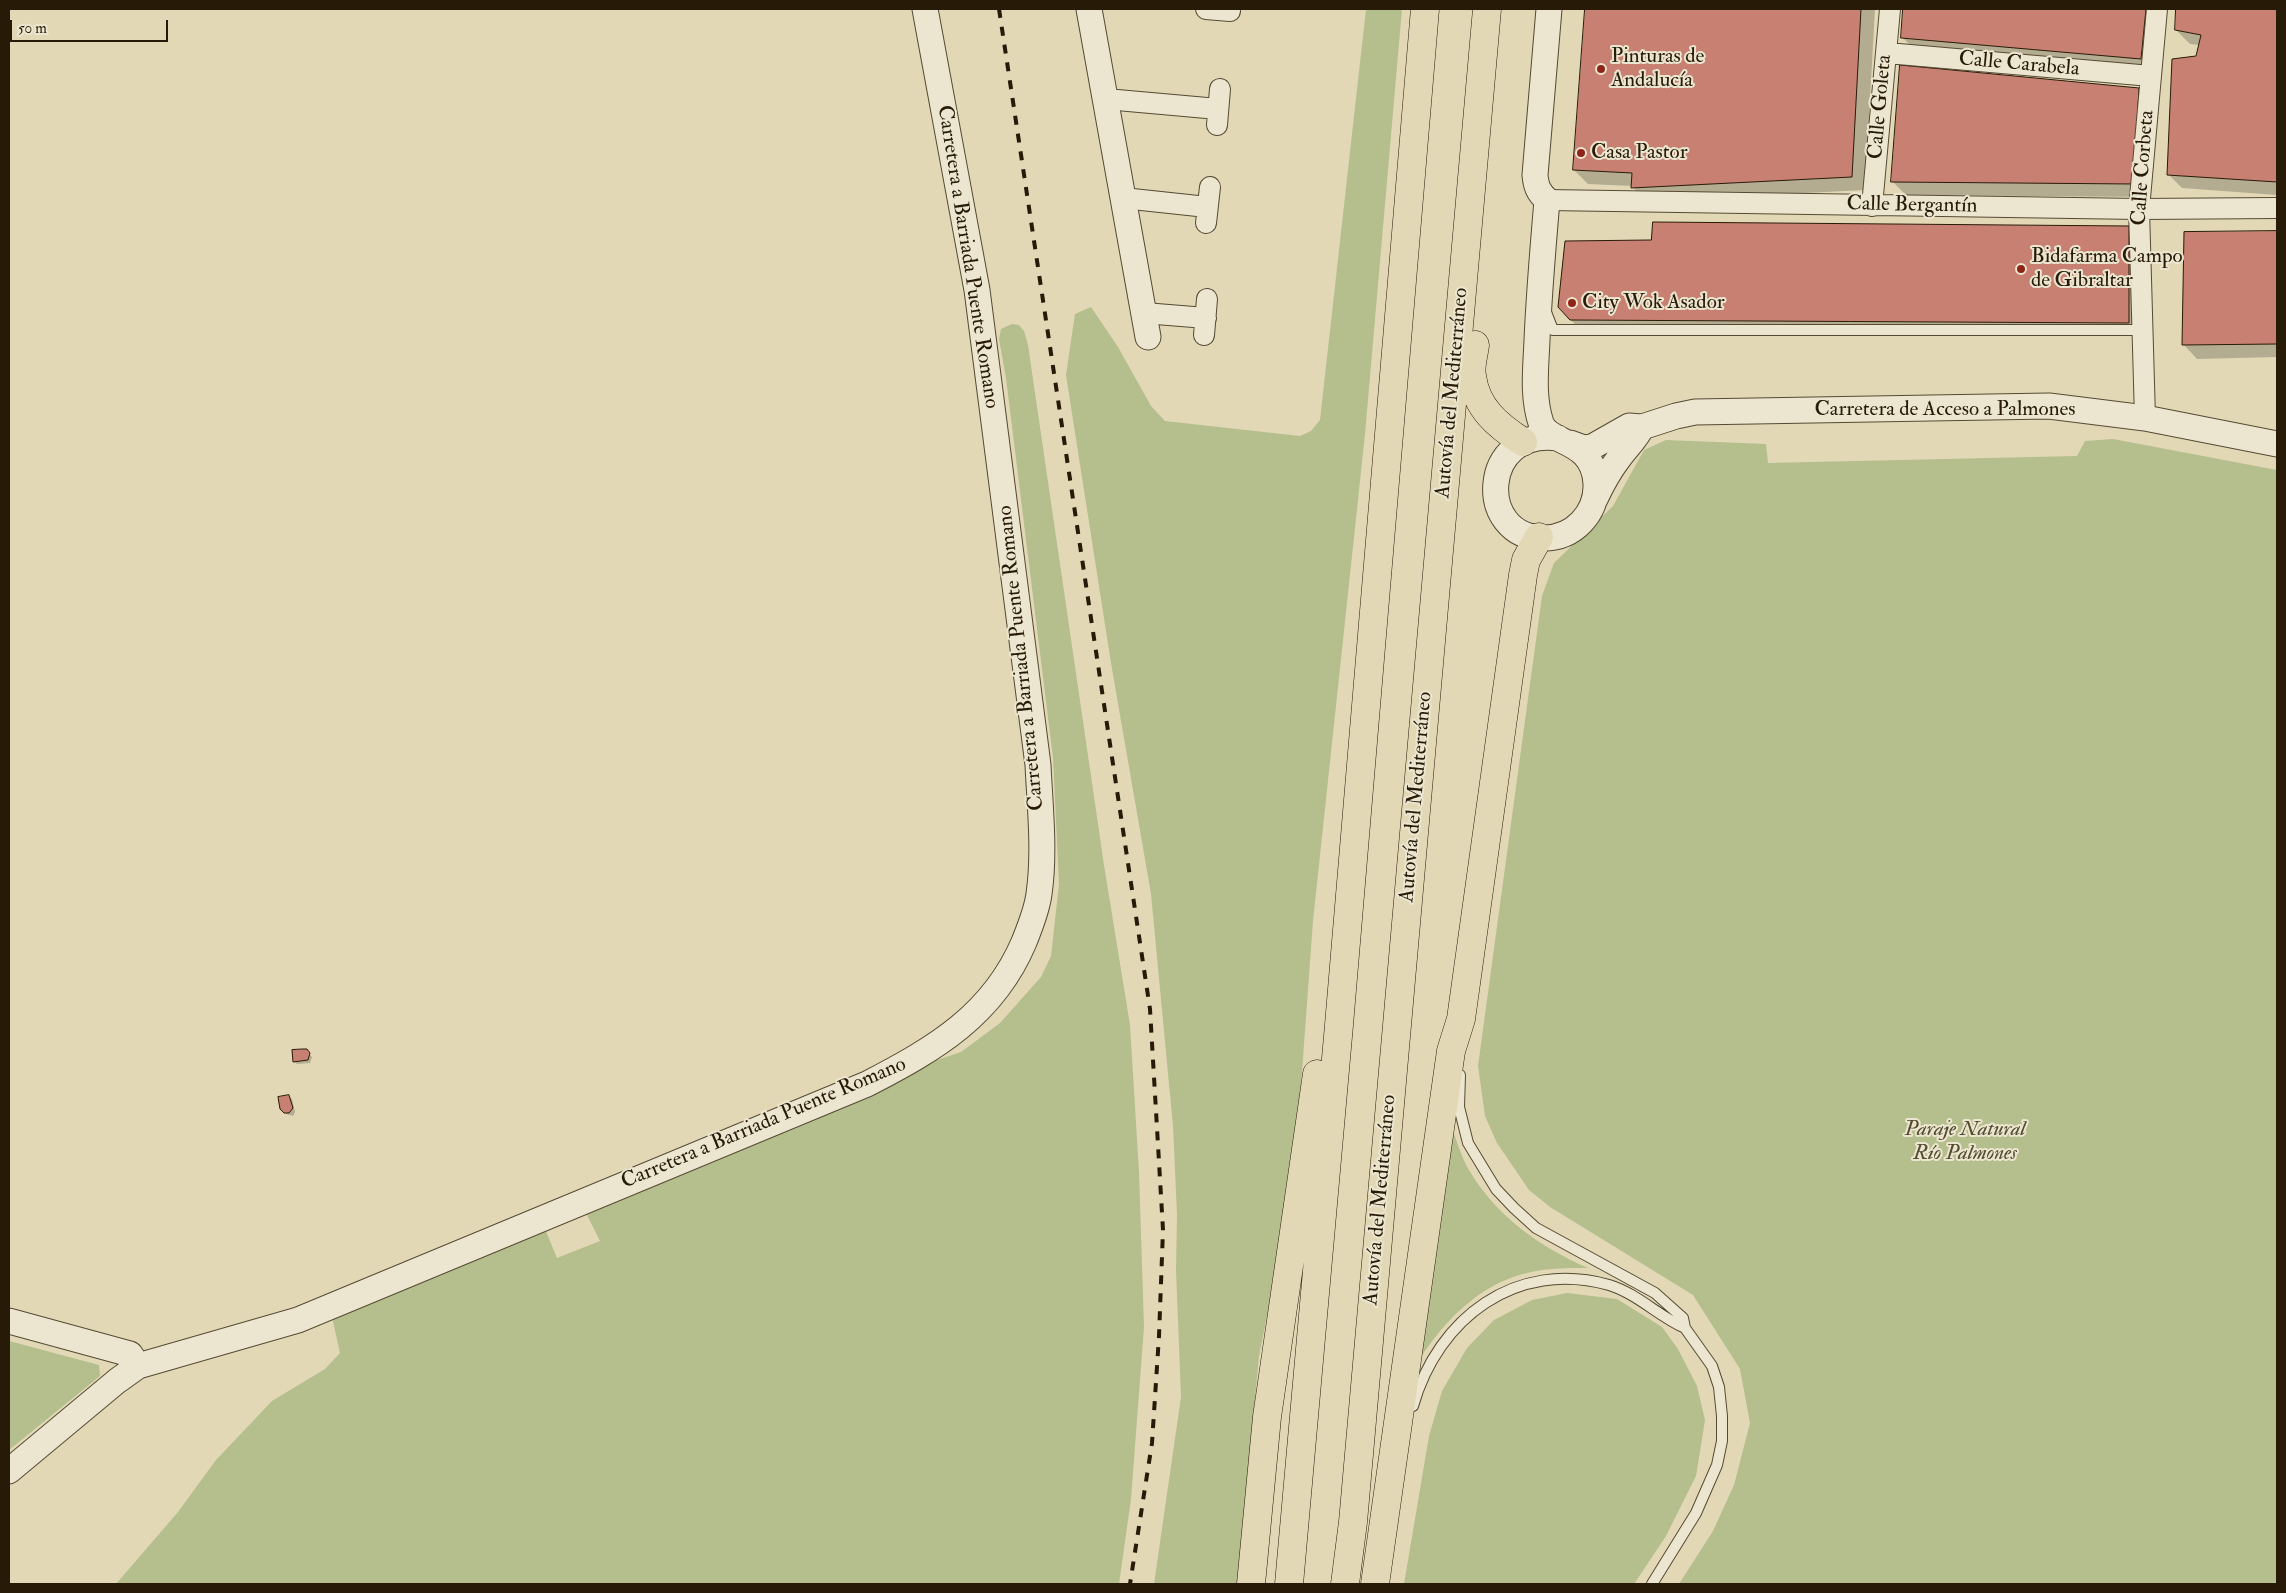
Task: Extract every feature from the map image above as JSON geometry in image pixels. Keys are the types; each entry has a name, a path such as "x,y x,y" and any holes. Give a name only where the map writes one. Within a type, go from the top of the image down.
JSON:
{"highway":[{"path":"1289,1584 1426,9"},
{"name":"Autovía del Mediterráneo","path":"1346,1584 1487,9"},
{"path":"1469,208 1486,233 1472,375 1479,402 1490,418 1523,442"},
{"path":"1375,1584 1451,1051 1461,1019 1523,575 1526,560 1539,537"},
{"path":"1252,1584 1267,1417 1318,1073 1339,1025"}],"street":[{"name":"Carretera a Barriada Puente Romano","path":"138,1366 298,1320 867,1084 940,1043 971,1019 994,993 1014,965 1029,930 1039,895 1041,833 1038,765 978,290 925,9"},
{"path":"1089,9 1146,325 1206,317"},
{"path":"1206,9 1230,16"},
{"path":"1549,9 1535,175 1536,185 1540,194 1547,200 1539,294 1534,389 1541,424 1546,431 1564,441 1588,459 1593,470 1596,488 1592,506"},
{"name":"Calle Goleta","path":"1872,206 1890,9"},
{"name":"Calle Corbeta","path":"2145,418 2139,209 2157,9"},
{"name":"Calle Carabela","path":"1886,53 2151,76"},
{"path":"1106,99 1218,108"},
{"path":"1123,198 1208,205"},
{"name":"Calle Bergantín","path":"1547,200 2139,209 2277,208"},
{"name":"Carretera de Acceso a Palmones","path":"1564,441 1584,448 1592,447 1629,426 1642,427 1695,412 2049,406 2145,418 2277,444"},
{"path":"1564,441 1546,437 1523,442 1504,458 1498,468 1495,493 1498,504 1511,524 1521,532 1539,537 1557,536 1578,526 1592,506 1609,472 1630,443 1637,438 1642,427"},
{"path":"9,1321 130,1354 138,1366 9,1471"}],"lane":[{"path":"1539,294 1553,330 2141,330"},
{"path":"1461,1019 1459,1107 1468,1143 1488,1178 1514,1208 1536,1228 1656,1293 1683,1318 1685,1328 1712,1366 1719,1387 1722,1441 1717,1465 1696,1513 1652,1584"},
{"path":"1382,1533 1405,1433 1417,1391 1432,1357 1448,1336 1472,1312 1503,1293 1535,1281 1591,1281 1629,1292 1649,1304 1671,1322 1685,1328"}],"green space":[{"path":"1366,9 1402,9 1365,434 1313,921 1294,1181 1259,1356 1238,1584 1154,1584 1181,1397 1173,1126 1151,894 1111,663 1066,375 1075,314 1091,307 1118,347 1151,406 1165,421 1300,436 1311,431 1320,420"},
{"path":"1012,324 1019,325 1024,331 1028,345 1104,865 1130,1025 1139,1172 1144,1327 1131,1499 1119,1584 116,1584 178,1512 216,1460 272,1401 325,1369 340,1353 332,1317 545,1229 557,1258 600,1241 585,1211 928,1063 961,1052 1000,1023 1041,977 1051,956 1059,884 1053,758 1006,378 999,339 1001,329"},
{"name":"Paraje Natural Río Palmones","path":"2113,439 2277,470 2277,1584 1679,1584 1713,1531 1734,1485 1750,1423 1740,1369 1693,1295 1550,1207 1529,1190 1497,1143 1485,1116 1478,1066 1542,596 1554,563 1613,506 1644,450 1666,440 1766,444 1768,463 2077,456 2085,441"},
{"path":"1453,1131 1469,1170 1492,1202 1536,1240 1588,1268 1535,1271 1510,1278 1494,1286 1479,1295 1452,1318 1419,1360"},
{"path":"1567,1293 1617,1299 1662,1327 1678,1349 1697,1386 1705,1420 1696,1476 1666,1536 1634,1584 1404,1584 1429,1436 1442,1391 1467,1348 1494,1320 1532,1300"},
{"path":"9,1341 99,1365 100,1376 9,1450"}],"building":[{"path":"1585,9 1861,9 1852,177 1631,188 1632,173 1573,170"},
{"path":"1903,9 2146,9 2141,59 1901,38"},
{"path":"2176,9 2277,9 2277,182 2167,175 2172,59 2196,56 2201,35 2175,30"},
{"path":"1900,65 2139,88 2134,184 1891,182"},
{"path":"1653,222 2129,226 2129,323 1570,320 1558,307 1565,241 1651,240"},
{"path":"2277,231 2277,344 2182,345 2184,232"},
{"path":"307,1049 310,1053 308,1060 293,1062 292,1050"},
{"path":"289,1095 293,1108 289,1113 284,1113 280,1109 278,1097"}],"railway":[{"path":"999,9 1150,1009 1163,1230 1152,1443 1130,1584"}],"place":[{"name":"Pinturas de Andalucía","path":"1601,69"},
{"name":"Casa Pastor","path":"1581,153"},
{"name":"Bidafarma Campo de Gibraltar","path":"2021,269"},
{"name":"City Wok Asador","path":"1572,303"}]}
